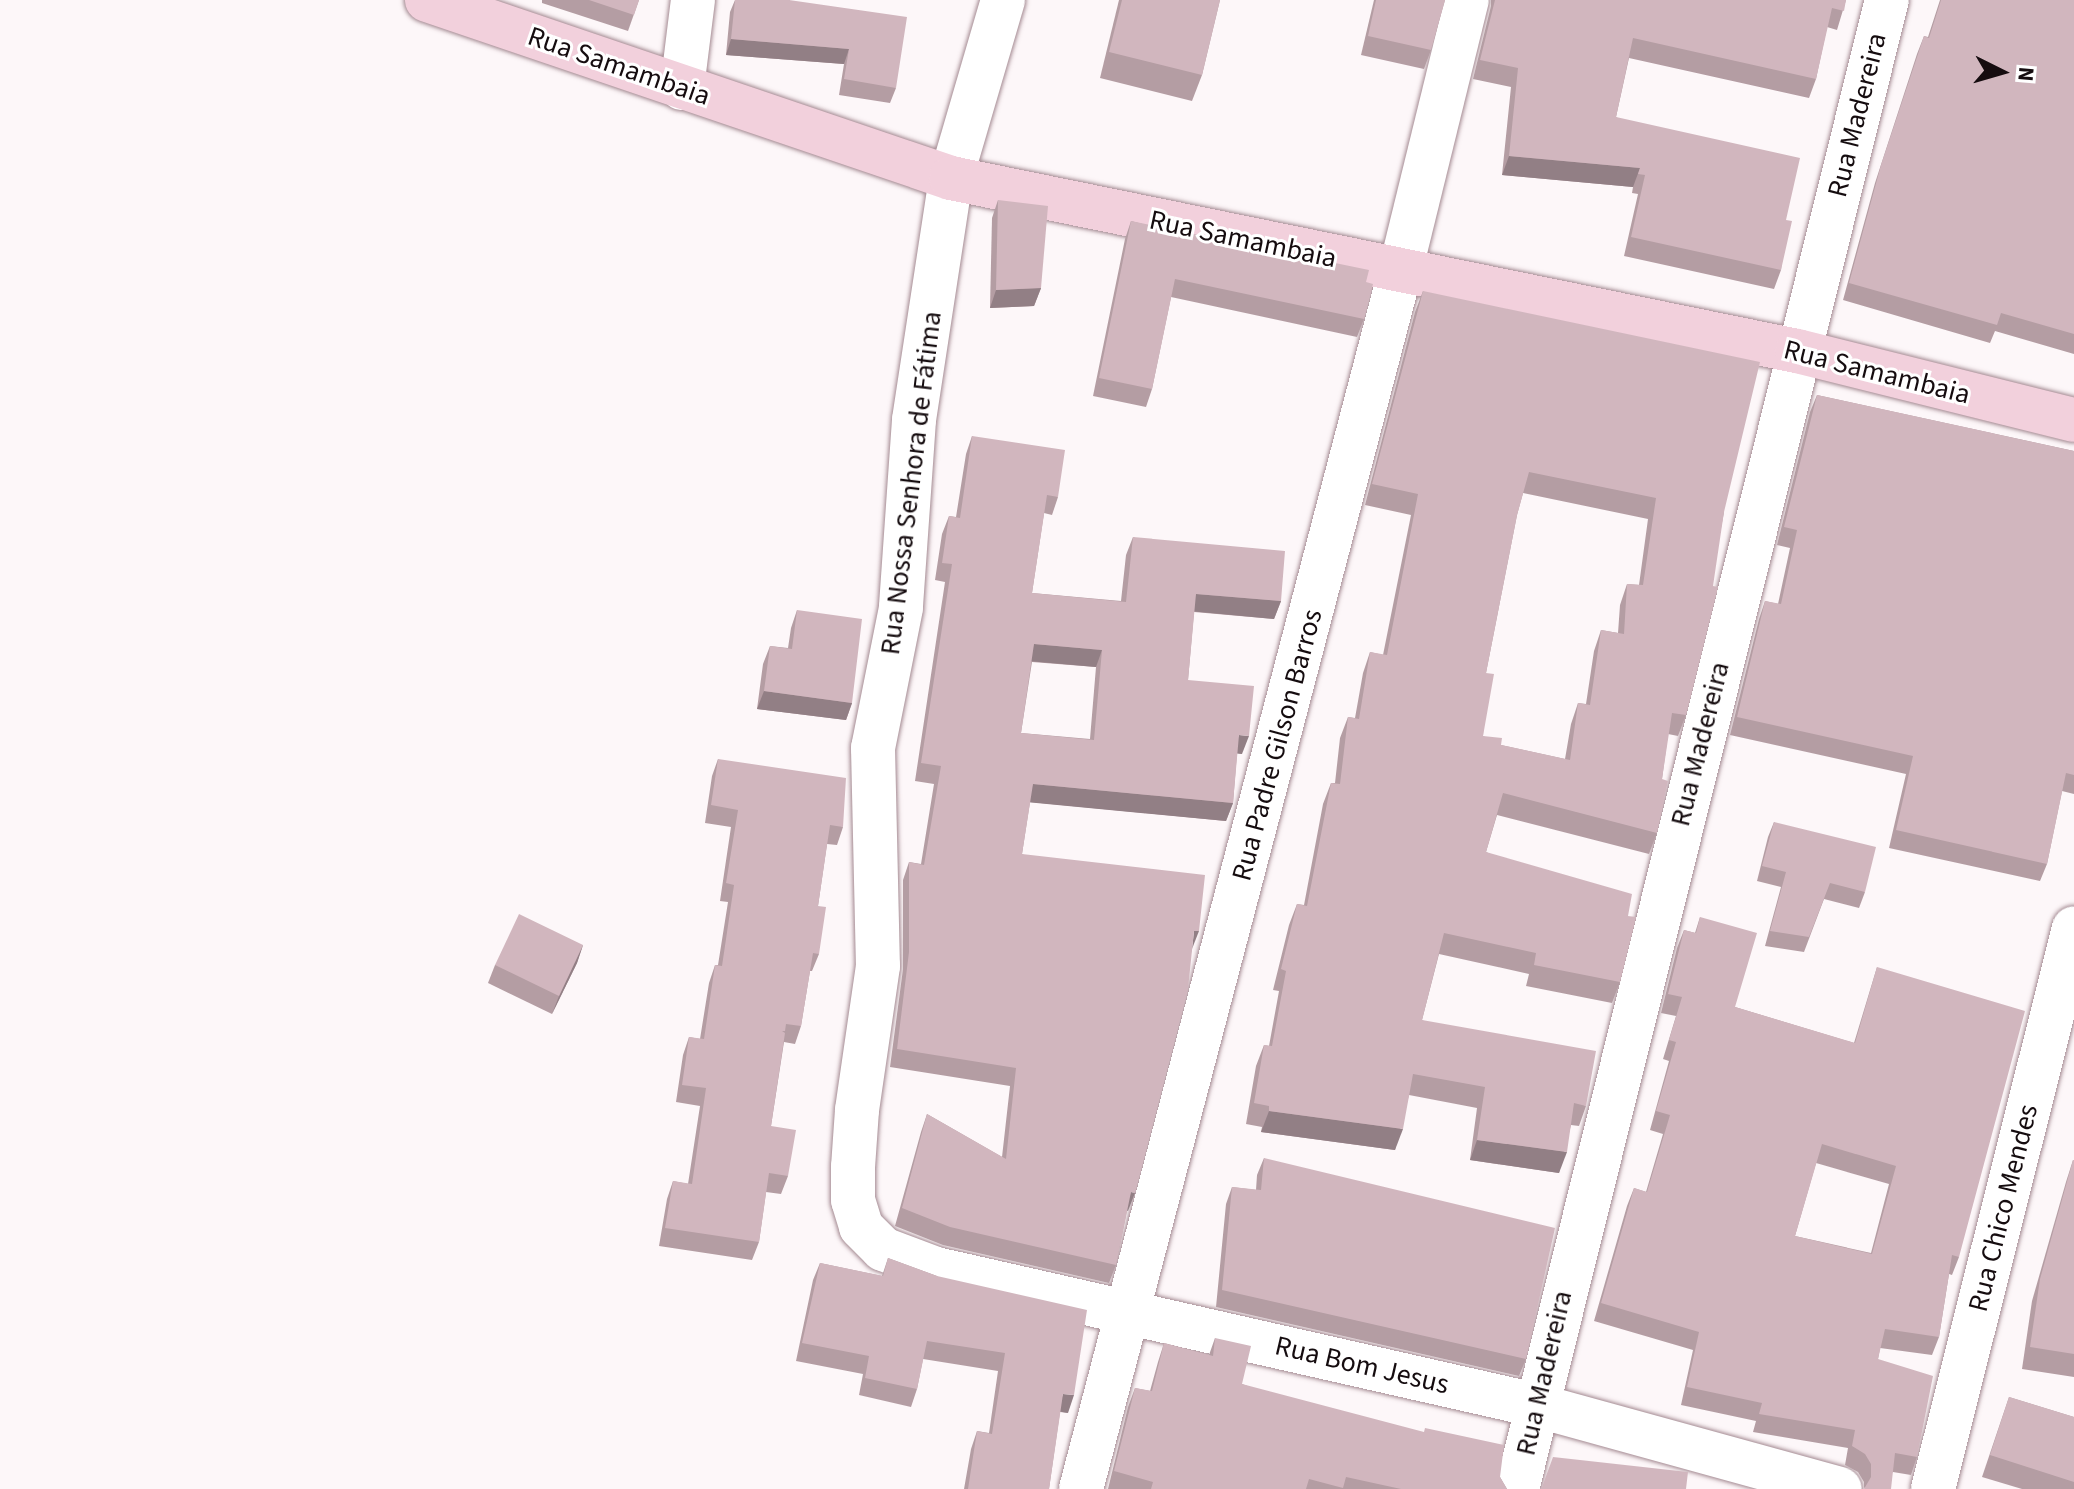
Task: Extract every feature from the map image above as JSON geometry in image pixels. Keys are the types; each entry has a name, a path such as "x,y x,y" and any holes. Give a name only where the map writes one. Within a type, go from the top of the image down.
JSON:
{"street":[{"name":"Rua Samambaia","path":"427,0 951,178 1797,351 2074,420"},
{"path":"682,88 693,0"},
{"name":"Rua Nossa Senhora de Fátima","path":"883,1249 861,1227 853,1200 857,1110 878,966 873,748 901,608 914,420 951,178 1003,0"},
{"name":"Rua Padre Gilson Barros","path":"1081,1489 1130,1312 1400,272 1467,0"},
{"name":"Rua Madereira","path":"1517,1489 1535,1405 1887,0"},
{"name":"Rua Chico Mendes","path":"1933,1489 2074,928"},
{"name":"Rua Bom Jesus","path":"883,1249 936,1269 1535,1405 1840,1489"}],"building":[{"path":"589,0 639,0 634,15"},
{"path":"735,0 789,0 907,17 896,88 844,79 849,49 731,39"},
{"path":"1122,0 1220,0 1202,75 1109,52"},
{"path":"1376,0 1445,0 1431,50 1368,36"},
{"path":"1495,0 1846,0 1844,11 1832,8 1816,79 1633,38 1616,117 1800,158 1786,220 1792,221 1781,270 1631,237 1645,175 1638,174 1640,168 1509,156 1518,68 1480,60"},
{"path":"1941,0 2074,0 2074,334 2001,313 1997,325 1849,283 1881,165 1924,36 1929,38"},
{"path":"998,200 1048,206 1041,288 996,290"},
{"path":"1131,221 1369,270 1366,282 1373,284 1364,319 1175,279 1152,389 1099,378"},
{"path":"1423,291 1760,362 1724,512 1713,586 1718,587 1686,715 1672,713 1662,779 1668,781 1657,833 1503,793 1486,852 1632,894 1628,916 1636,917 1620,982 1534,965 1536,953 1444,933 1422,1020 1596,1051 1586,1106 1574,1103 1567,1152 1477,1140 1485,1087 1413,1074 1403,1129 1269,1111 1269,1106 1254,1103 1264,1045 1272,1046 1286,971 1281,969 1297,904 1307,906 1331,783 1340,784 1348,717 1359,719 1370,652 1387,655 1418,494 1372,484","holes":["1529,472 1656,498 1643,585 1627,584 1624,634 1601,630 1590,705 1578,703 1570,760 1501,745 1502,738 1483,736 1494,674 1486,673 1517,515"]},
{"path":"1817,395 2074,451 2074,775 2066,773 2047,864 1896,830 1913,756 1737,717 1765,601 1781,604 1797,530 1784,527"},
{"path":"972,436 1065,450 1058,497 1047,495 1032,593 1126,602 1133,537 1285,551 1281,601 1196,594 1188,680 1254,686 1249,736 1239,735 1233,803 1033,784 1022,854 1205,875 1199,931 1194,931 1188,989 1135,1193 1131,1192 1116,1265 950,1227 902,1208 927,1114 1006,1159 1016,1068 897,1049 909,952 909,862 924,865 941,766 921,763 952,564 942,563 949,516 960,518","holes":["1034,644 1102,650 1094,740 1021,733"]},
{"path":"797,610 862,619 852,703 764,691 770,646 792,649"},
{"path":"718,759 846,778 843,827 830,825 818,906 826,907 819,954 813,953 801,1026 786,1024 785,1031 782,1031 785,1033 771,1126 796,1130 788,1176 769,1173 759,1242 665,1228 673,1181 692,1184 706,1088 682,1085 689,1037 704,1039 715,965 722,966 734,885 726,883 738,810 711,805"},
{"path":"1774,822 1876,847 1865,892 1830,883 1809,937 1770,931 1786,872 1762,866"},
{"path":"519,914 583,945 559,996 495,965"},
{"path":"1700,917 1757,933 1735,1007 1855,1043 1877,967 2025,1011 1959,1257 1952,1255 1939,1337 1885,1329 1878,1359 1933,1376 1917,1457 1895,1453 1891,1489 1864,1489 1871,1477 1871,1464 1865,1454 1852,1446 1855,1430 1759,1414 1762,1403 1687,1387 1699,1332 1601,1303 1634,1188 1647,1192 1670,1115 1656,1111 1676,1042 1669,1040 1682,997 1668,994 1684,930 1696,933","holes":["1822,1144 1896,1166 1872,1254 1795,1236"]},
{"path":"1264,1158 1555,1228 1526,1359 1222,1290 1232,1187 1261,1190"},
{"path":"2073,1160 2074,1354 2030,1347 2040,1279"},
{"path":"888,1258 937,1276 1087,1310 1074,1395 1063,1394 1049,1489 968,1489 977,1431 992,1434 1005,1353 927,1341 917,1389 865,1378 869,1356 802,1343 820,1263 883,1276"},
{"path":"1215,1338 1251,1346 1242,1384 1424,1432 1425,1428 1504,1445 1500,1477 1507,1489 1401,1489 1346,1477 1343,1488 1309,1479 1306,1489 1151,1489 1153,1482 1114,1471 1135,1388 1152,1391 1164,1343 1213,1356"},
{"path":"2009,1397 2074,1417 2074,1482 1990,1455"},
{"path":"1553,1457 1688,1472 1686,1489 1540,1489"}]}
